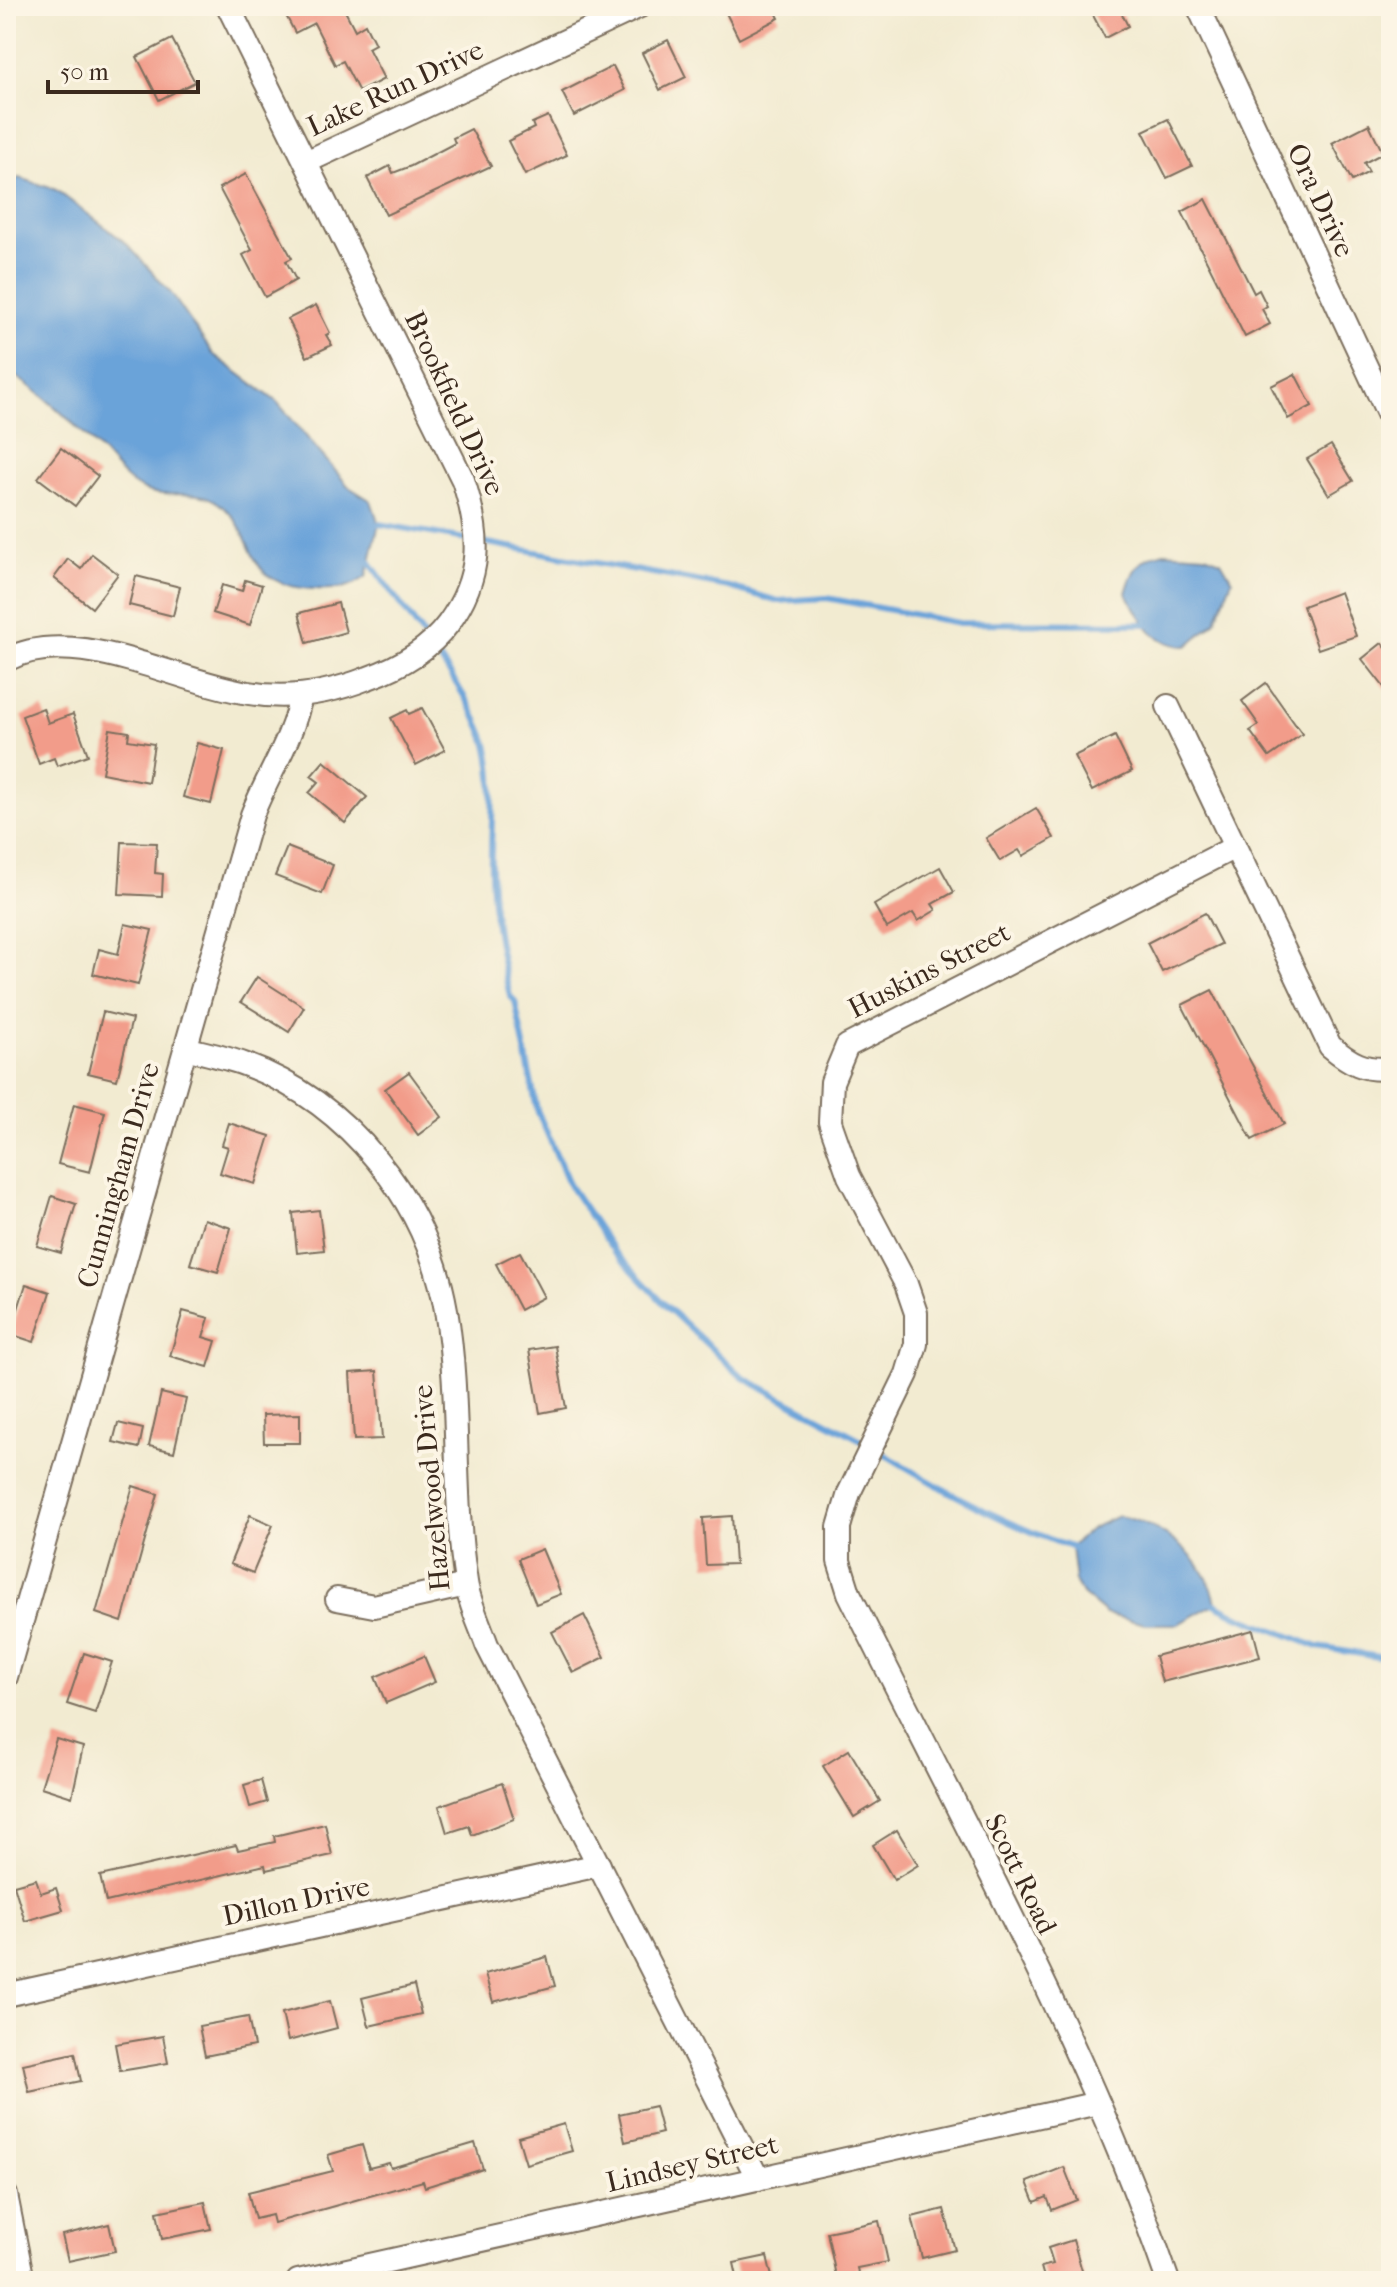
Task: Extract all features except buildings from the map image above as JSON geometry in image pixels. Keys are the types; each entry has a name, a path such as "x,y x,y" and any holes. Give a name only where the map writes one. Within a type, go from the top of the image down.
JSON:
{"street":[{"name":"Brookfield Drive","path":"6,660 56,647 99,653 235,691 301,695 345,687 388,671 437,639 462,604 476,564 476,521 463,480 228,6"},
{"name":"Lake Run Drive","path":"306,162 640,6"},
{"name":"Ora Drive","path":"1198,6 1391,420"},
{"name":"Cunningham Drive","path":"6,1677 252,815 265,780 296,723 301,695"},
{"path":"1168,706 1330,1046 1350,1063 1365,1068 1391,1068"},
{"name":"Huskins Street","path":"849,1493 907,1374 916,1344 916,1313 906,1284 849,1176 830,1122 832,1082 847,1046 1235,847"},
{"name":"Hazelwood Drive","path":"185,1048 244,1064 304,1093 356,1135 398,1186 429,1246 446,1310 466,1585 487,1645 758,2179"},
{"name":"Scott Road","path":"849,1493 839,1527 839,1561 849,1593 1098,2103 1144,2212 1168,2281"},
{"path":"337,1599 374,1606 466,1585"},
{"name":"Dillon Drive","path":"6,1995 599,1865"},
{"name":"Lindsey Street","path":"298,2281 1098,2103"},
{"path":"6,2195 23,2281"}],"water":[{"path":"20,178 56,190 126,243 171,293 213,354 277,402 349,487 371,501 379,524 366,577 342,588 330,589 290,586 273,579 253,556 232,515 218,503 200,495 161,494 135,485 54,406 6,370 6,180"},
{"path":"1164,552 1205,555 1221,561 1232,580 1215,622 1187,646 1175,645 1157,636 1143,621 1126,593 1131,577 1142,561"},
{"path":"1118,1516 1151,1527 1180,1546 1203,1572 1216,1603 1178,1624 1145,1624 1106,1614 1082,1594 1075,1581 1071,1547 1092,1528"}],"waterway":[{"path":"372,527 379,524 471,540"},
{"path":"482,542 729,587 778,601 827,598 959,623 1150,624"},
{"path":"366,557 452,677 481,727 488,748 493,792 492,885 500,949 510,996 515,1001 537,1110 570,1186 614,1251 666,1306 742,1377 867,1443"},
{"path":"876,1449 974,1505 1076,1549"},
{"path":"1209,1601 1238,1616 1318,1647 1391,1659"}]}
